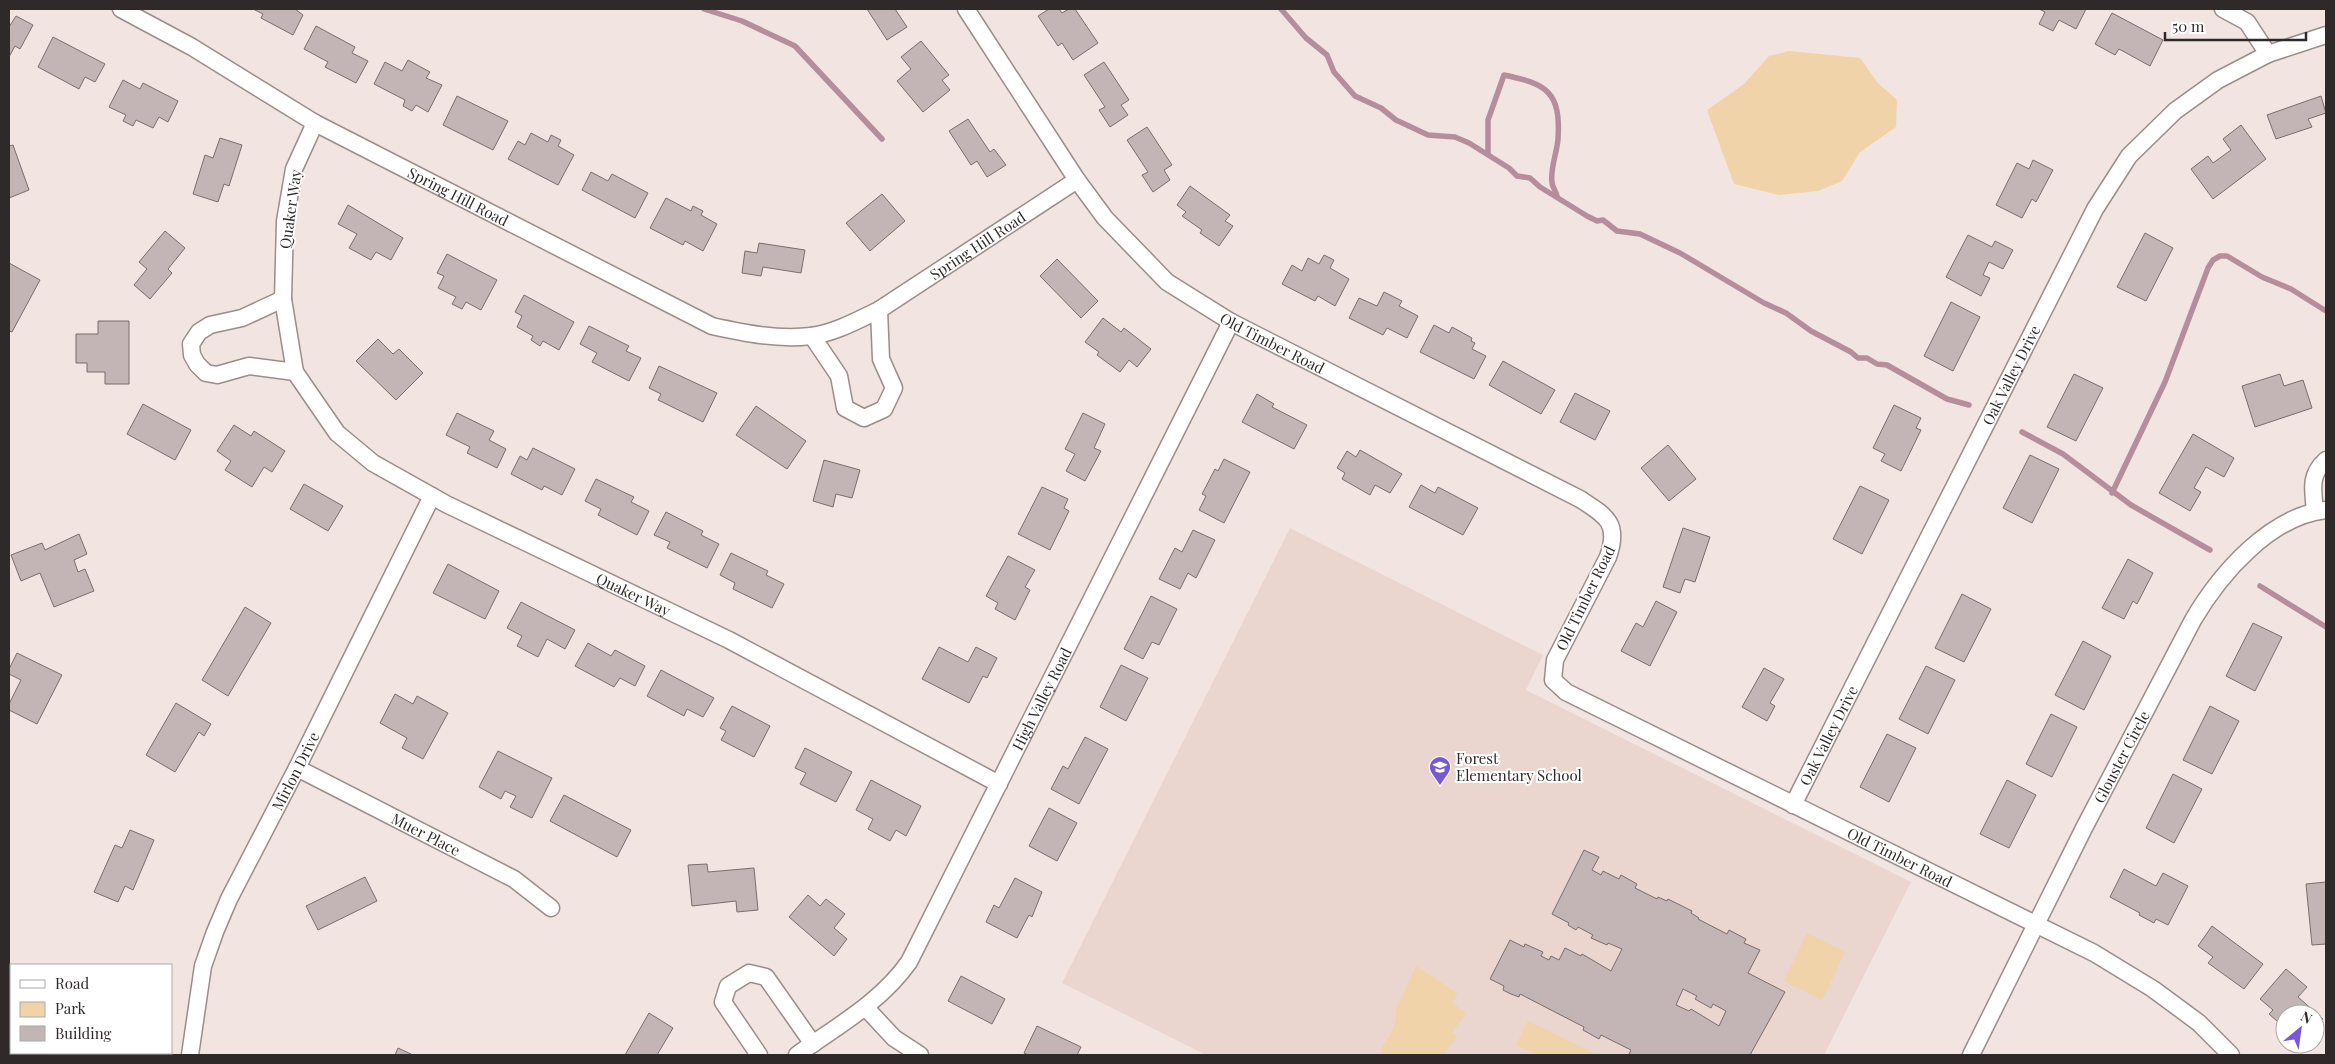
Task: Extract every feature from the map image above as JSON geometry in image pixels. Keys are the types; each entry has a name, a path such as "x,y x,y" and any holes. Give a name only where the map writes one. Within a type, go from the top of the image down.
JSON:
{"street":[{"name":"Spring Hill Road","path":"122,9 192,47 315,123 712,326 752,335 812,336 846,326 879,310 1078,180"},
{"name":"Old Timber Road","path":"966,9 1105,218 1167,282 1231,322 1580,499 1602,513 1613,530 1614,540 1608,557 1555,660 1553,680 1566,692 2094,953 2153,989 2199,1023 2232,1055"},
{"path":"2223,9 2247,22 2268,54"},
{"name":"Oak Valley Drive","path":"1793,805 2095,210 2129,156 2175,111 2218,80 2268,54 2326,35"},
{"name":"Quaker Way","path":"315,123 294,170 286,221 283,299 295,372 337,433 373,463 432,496 728,640 999,784"},
{"path":"283,299 242,318 210,325 199,332 191,344 192,355 197,364 206,373 217,375 249,366 295,372"},
{"path":"812,336 839,376 846,408 864,418 884,409 894,388 882,359 879,310"},
{"name":"High Valley Road","path":"797,1055 866,1008 896,981 909,962 1231,322"},
{"path":"2320,510 2312,481 2316,471 2326,460"},
{"name":"Mirlon Drive","path":"190,1055 203,966 229,899 297,768 432,496"},
{"name":"Glouster Circle","path":"1971,1055 2036,924 2193,620 2210,592 2220,578 2277,527 2320,510"},
{"name":"Muer Place","path":"297,768 514,879 551,908"},
{"path":"759,1055 723,1002 728,986 749,973 766,977 813,1044"},
{"path":"866,1008 894,1038 920,1055"}],"shaded area":[{"name":"Forest Elementary School","path":"1290,528 1543,655 1526,690 1911,882 1824,1055 1206,1055 1062,983"}],"green space":[{"path":"1789,51 1860,58 1878,83 1897,100 1896,127 1860,152 1842,181 1818,191 1779,195 1734,184 1707,110 1744,84 1769,56"},
{"path":"1807,933 1845,952 1822,1000 1784,981"},
{"path":"1416,966 1458,994 1452,1003 1466,1013 1452,1033 1457,1037 1443,1055 1382,1055 1381,1047 1390,1036 1396,1020 1396,1010"},
{"path":"1528,1021 1595,1054 1538,1055 1516,1045"}],"building":[{"path":"253,9 295,9 303,15 293,35 261,18 263,14"},
{"path":"867,9 895,9 907,27 887,40"},
{"path":"1049,9 1059,9 1062,13 1069,9 1075,9 1098,43 1073,60 1062,43 1058,46 1038,16"},
{"path":"2039,9 2086,9 2076,29 2059,20 2053,31 2039,24 2045,12"},
{"path":"2112,13 2163,40 2150,66 2119,49 2115,55 2095,44"},
{"path":"16,16 33,25 20,49 15,46 9,57 9,27"},
{"path":"316,26 355,47 352,53 368,61 356,83 325,67 328,62 304,49"},
{"path":"53,37 105,64 95,82 85,77 79,89 38,67"},
{"path":"921,41 949,75 942,80 950,90 923,112 897,81 911,69 901,57"},
{"path":"408,60 430,72 426,78 442,85 428,112 416,105 412,111 403,106 405,100 374,84 385,62 402,71"},
{"path":"1104,62 1129,100 1121,105 1128,115 1110,127 1099,110 1105,107 1084,75"},
{"path":"123,80 140,89 143,83 178,101 168,122 159,117 153,128 136,120 133,126 123,121 126,115 109,107"},
{"path":"457,96 508,121 493,150 443,125"},
{"path":"2321,96 2326,113 2308,119 2312,127 2276,139 2267,115"},
{"path":"968,119 990,152 994,149 1006,165 987,177 977,161 971,165 949,131"},
{"path":"2241,125 2266,159 2213,199 2191,169 2208,156 2213,163 2231,150 2223,139"},
{"path":"1147,127 1172,165 1164,170 1170,180 1153,192 1142,175 1148,172 1127,140"},
{"path":"531,133 548,142 551,135 561,140 558,146 574,155 558,185 508,159 518,141 525,145"},
{"path":"220,138 242,145 229,186 224,184 218,202 193,194 205,155 213,158"},
{"path":"13,145 29,190 9,198 9,146"},
{"path":"2033,160 2053,170 2036,202 2032,199 2022,218 1996,205 2017,163 2029,169"},
{"path":"591,172 608,181 612,174 648,193 635,218 582,190"},
{"path":"1190,186 1230,215 1225,221 1233,226 1219,246 1200,233 1202,230 1182,216 1186,212 1177,205"},
{"path":"882,194 905,221 870,251 846,223"},
{"path":"666,198 691,211 693,206 703,211 701,215 717,224 703,251 685,241 683,245 650,228"},
{"path":"348,205 403,238 391,260 376,252 371,260 349,248 357,234 338,224"},
{"path":"165,231 185,248 168,269 172,273 150,299 134,285 147,269 139,262"},
{"path":"2145,233 2173,248 2146,301 2117,287"},
{"path":"1968,235 1992,247 1995,241 2013,250 2003,269 1989,262 1983,275 1990,278 1981,296 1946,277"},
{"path":"759,243 805,250 801,273 763,267 761,276 742,273 745,251 757,253"},
{"path":"447,254 497,280 481,310 466,302 462,309 452,304 456,297 438,288 444,276 437,273"},
{"path":"1324,255 1334,260 1330,268 1349,279 1335,306 1318,296 1315,301 1282,284 1292,265 1302,271 1308,258 1319,264"},
{"path":"1057,259 1098,301 1081,318 1040,276"},
{"path":"9,263 40,280 12,332 9,331"},
{"path":"1384,292 1402,301 1399,306 1418,316 1407,338 1387,328 1383,335 1349,318 1359,298 1377,306"},
{"path":"524,295 574,322 559,350 543,341 540,346 531,340 533,336 517,327 522,316 515,312"},
{"path":"1951,302 1980,317 1953,371 1924,356"},
{"path":"1103,318 1121,332 1124,328 1151,349 1137,367 1129,360 1120,372 1097,355 1099,352 1085,342"},
{"path":"98,321 129,321 129,384 105,384 105,372 87,372 87,363 76,363 76,334 98,334"},
{"path":"1434,325 1449,333 1452,327 1472,338 1471,341 1475,343 1472,349 1486,356 1474,379 1420,352"},
{"path":"589,326 629,346 626,351 641,358 629,381 592,362 597,353 580,344"},
{"path":"378,339 393,354 399,349 423,373 396,400 356,361"},
{"path":"1503,361 1555,390 1541,414 1489,385"},
{"path":"659,366 717,393 703,422 658,400 661,394 649,388"},
{"path":"2074,374 2103,388 2076,441 2047,427"},
{"path":"2280,374 2284,386 2303,380 2312,408 2255,427 2242,386"},
{"path":"1575,393 1610,411 1595,440 1560,422"},
{"path":"1257,394 1274,404 1272,407 1307,425 1294,449 1242,422"},
{"path":"143,404 191,430 175,460 127,434"},
{"path":"1894,405 1921,418 1916,428 1921,430 1901,471 1881,461 1885,454 1873,448"},
{"path":"756,406 806,441 787,469 736,435"},
{"path":"457,413 494,431 489,440 506,449 497,468 467,453 470,447 446,435"},
{"path":"1083,413 1105,424 1094,448 1101,451 1085,481 1066,471 1075,454 1065,449"},
{"path":"234,425 251,436 254,431 285,451 272,472 264,467 252,487 225,470 231,461 217,451"},
{"path":"2193,434 2234,458 2224,477 2206,467 2194,488 2201,492 2190,511 2159,493"},
{"path":"1668,445 1696,479 1669,501 1641,468"},
{"path":"533,448 575,469 562,495 544,486 542,490 511,474 520,456 527,460"},
{"path":"1360,450 1402,474 1390,493 1375,485 1370,495 1342,479 1345,473 1337,468 1347,451 1356,457"},
{"path":"2030,455 2059,469 2032,523 2003,508"},
{"path":"1224,459 1250,472 1224,523 1199,510 1206,496 1202,494 1215,469 1218,471"},
{"path":"824,460 860,470 852,498 836,494 833,507 813,501"},
{"path":"596,479 634,497 631,502 649,511 637,535 598,515 601,509 585,501"},
{"path":"304,484 343,506 328,531 290,509"},
{"path":"1421,485 1435,493 1438,487 1478,508 1463,535 1409,507"},
{"path":"1860,486 1889,500 1862,554 1833,539"},
{"path":"1042,487 1068,499 1064,508 1069,511 1050,550 1018,534"},
{"path":"666,512 703,531 701,535 719,544 707,568 667,548 670,542 654,535"},
{"path":"1683,528 1710,537 1695,582 1685,579 1680,593 1663,587"},
{"path":"1193,530 1215,540 1196,578 1188,573 1180,589 1159,579 1175,548 1182,552"},
{"path":"79,534 87,554 74,560 78,572 85,569 94,591 54,607 40,573 21,581 11,555 42,543 45,550"},
{"path":"731,553 768,571 766,575 784,584 772,608 733,589 735,583 720,575"},
{"path":"1008,556 1035,570 1025,587 1030,590 1015,620 995,609 998,603 986,596"},
{"path":"2128,559 2153,573 2137,604 2133,601 2124,619 2102,608"},
{"path":"448,564 499,591 485,619 433,593"},
{"path":"1962,594 1991,609 1964,662 1935,648"},
{"path":"1151,596 1177,609 1159,645 1152,642 1143,659 1124,649"},
{"path":"1656,601 1677,612 1650,666 1621,651 1636,623 1643,627"},
{"path":"521,602 575,630 565,649 547,639 538,657 517,646 522,636 507,628"},
{"path":"245,607 271,623 228,696 202,680"},
{"path":"2253,623 2282,637 2255,691 2226,676"},
{"path":"2083,641 2111,656 2084,710 2055,695"},
{"path":"588,643 611,656 615,650 645,666 635,686 620,678 614,687 575,666"},
{"path":"939,647 968,662 976,647 997,658 987,678 983,676 969,703 922,679"},
{"path":"17,653 62,675 37,724 9,710 9,704 21,680 9,674 9,669"},
{"path":"1121,665 1148,678 1126,721 1100,707"},
{"path":"1926,666 1955,680 1928,734 1899,719"},
{"path":"1764,668 1784,679 1770,703 1775,706 1767,721 1742,707"},
{"path":"661,670 714,698 703,717 687,709 684,716 647,696"},
{"path":"395,694 413,704 417,696 448,713 423,759 402,748 407,738 380,723"},
{"path":"176,703 211,724 204,736 199,732 175,772 146,755"},
{"path":"732,706 770,726 754,757 721,740 726,731 720,728"},
{"path":"2210,706 2239,721 2212,774 2183,760"},
{"path":"2051,714 2077,727 2052,777 2026,764"},
{"path":"1887,734 1916,748 1889,802 1860,787"},
{"path":"1085,737 1108,749 1079,804 1051,789 1063,766 1068,769"},
{"path":"805,748 852,772 836,802 800,784 806,773 795,768"},
{"path":"498,751 552,778 532,818 510,807 516,796 505,791 501,799 479,787"},
{"path":"2173,774 2202,789 2174,843 2146,828"},
{"path":"871,780 921,806 906,836 896,830 890,841 868,829 873,819 856,810"},
{"path":"2007,780 2036,795 2009,848 1980,834"},
{"path":"564,795 631,830 617,857 550,821"},
{"path":"1049,808 1077,823 1057,861 1029,846"},
{"path":"130,830 154,840 133,890 125,886 118,902 94,892 115,845 122,848"},
{"path":"1584,850 1599,857 1592,870 1601,875 1603,871 1619,879 1621,875 1637,884 1635,888 1657,899 1658,897 1667,901 1668,899 1692,911 1691,913 1698,919 1727,934 1729,930 1746,939 1744,943 1760,950 1748,973 1785,992 1750,1055 1629,1054 1631,1050 1601,1035 1599,1039 1583,1030 1584,1027 1520,994 1519,997 1503,990 1504,986 1490,979 1510,940 1524,947 1525,944 1543,952 1541,956 1549,960 1551,956 1559,960 1565,948 1581,956 1582,954 1611,971 1622,949 1591,938 1593,935 1578,927 1576,930 1568,925 1569,923 1552,914","holes":["1683,989 1697,996 1695,999 1711,1008 1713,1004 1726,1011 1719,1026 1691,1009 1689,1011 1676,1005"]},
{"path":"707,864 708,872 754,868 758,910 737,912 736,901 692,906 688,865"},
{"path":"2124,869 2156,886 2163,873 2188,886 2168,925 2156,919 2154,923 2110,897"},
{"path":"365,877 377,901 318,930 306,906"},
{"path":"1015,878 1042,892 1032,917 1029,915 1017,938 986,922 994,905 999,908"},
{"path":"2326,882 2326,944 2312,945 2306,884"},
{"path":"808,895 820,906 826,899 845,914 834,928 847,939 834,956 789,917"},
{"path":"2212,926 2263,964 2244,989 2208,963 2213,957 2198,946"},
{"path":"2286,969 2307,987 2298,997 2306,1004 2275,1004 2275,1019 2269,1014 2273,1010 2260,999"},
{"path":"961,976 1005,999 992,1024 948,1001"},
{"path":"649,1013 673,1028 657,1055 625,1055"},
{"path":"1037,1026 1081,1047 1077,1055 1028,1055 1024,1053"},
{"path":"398,1048 413,1055 395,1055"}],"waterway":[{"path":"704,9 742,21 795,46 882,139"},
{"path":"1281,9 1306,38 1327,55 1334,72 1355,96 1381,108 1396,120 1428,135 1455,137 1469,143 1509,168 1517,176 1530,178 1540,187 1587,216 1597,221 1603,220 1617,231 1640,234 1680,253 1764,303 1786,313 1811,331 1851,352 1858,358 1867,358 1877,364 1887,365 1947,399 1969,405"},
{"path":"1488,154 1488,120 1504,75 1519,78 1541,87 1554,100 1557,110 1558,139 1552,177 1557,196"},
{"path":"2112,493 2165,382 2208,268 2213,260 2220,256 2227,256 2262,277 2291,289 2326,311"},
{"path":"2022,432 2063,454 2131,505 2210,550"},
{"path":"2260,586 2326,627"}],"place":[{"name":"Forest Elementary School","path":"1440,786"}]}
